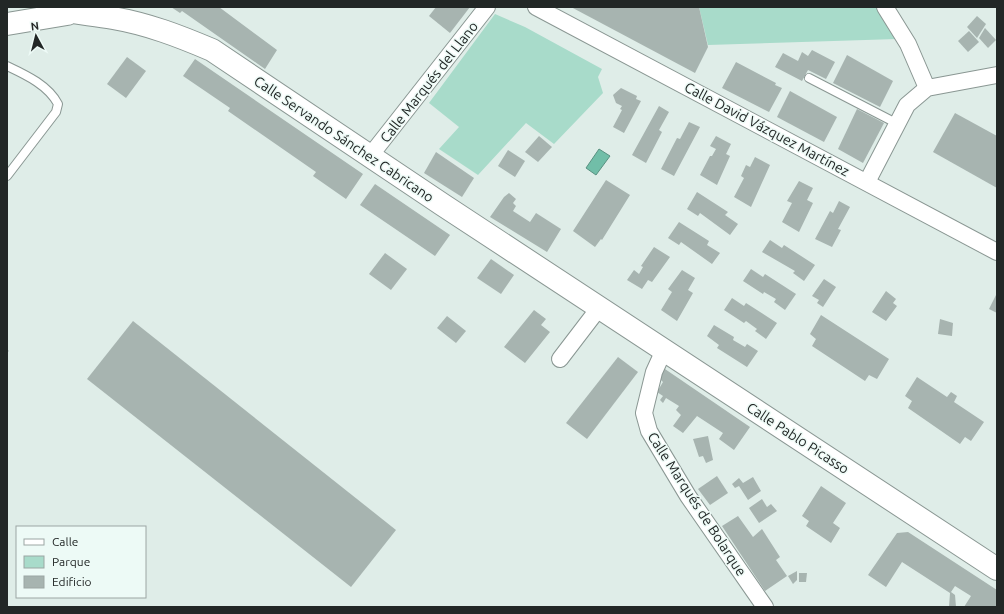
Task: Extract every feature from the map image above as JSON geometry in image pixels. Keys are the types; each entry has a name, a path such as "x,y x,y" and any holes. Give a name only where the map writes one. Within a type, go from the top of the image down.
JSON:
{"street":[{"name":"Calle Servando Sánchez Cabricano","path":"47,7 72,13 112,18 170,32 212,50 599,308"},
{"path":"93,7 112,18"},
{"name":"Calle Marqués del Llano","path":"370,156 488,7"},
{"name":"Calle David Vázquez Martínez","path":"536,7 997,252"},
{"path":"885,7 908,44 927,88"},
{"name":"Calle Servando Sánchez Cabricano","path":"7,24 72,13"},
{"path":"867,182 907,105 927,88 997,75"},
{"path":"560,358 599,308"},
{"name":"Calle Pablo Picasso","path":"599,308 997,569"},
{"name":"Calle Marqués de Bolarque","path":"664,350 654,372 644,413 649,431 688,496 765,607"}],"lane":[{"path":"7,66 28,76 53,94 58,104 56,112 7,176"},
{"path":"809,78 898,124"}],"green space":[{"path":"699,7 880,7 897,39 708,45"},
{"path":"495,14 525,27 602,69 598,77 603,93 554,144 526,123 478,175 439,149 459,127 429,103"}],"shaded area":[{"path":"599,149 610,156 596,175 586,168"}],"building":[{"path":"171,7 219,7 277,50 265,69 182,11 180,13"},
{"path":"436,7 470,7 450,33 429,16"},
{"path":"571,7 699,7 708,47 695,73"},
{"path":"977,16 986,24 977,38 967,27"},
{"path":"985,28 996,40 988,48 979,38"},
{"path":"969,31 979,42 968,52 958,41"},
{"path":"812,50 835,62 826,79 808,70 802,81 775,67 783,53 798,61 802,52 808,56"},
{"path":"847,55 893,81 880,107 833,83"},
{"path":"127,57 146,71 126,98 107,84"},
{"path":"195,59 363,174 346,199 313,176 316,172 228,111 230,108 183,76"},
{"path":"736,62 776,83 775,85 782,88 769,112 722,88"},
{"path":"621,88 637,96 636,99 641,101 624,133 613,127 622,110 620,109 622,106 616,103 613,95"},
{"path":"790,91 837,117 824,142 777,117"},
{"path":"659,106 669,112 659,130 662,132 646,163 632,155"},
{"path":"857,109 884,123 863,163 838,149"},
{"path":"955,113 997,136 997,188 933,152"},
{"path":"689,122 700,127 674,176 661,169 677,138 680,139"},
{"path":"539,136 552,147 538,162 525,152"},
{"path":"716,136 731,144 726,154 730,156 717,185 700,175 710,156 712,156 716,149 710,146"},
{"path":"508,150 525,161 515,177 498,166"},
{"path":"436,152 474,178 462,197 424,173"},
{"path":"755,157 770,165 751,207 734,197 744,178 741,176 746,165 750,167"},
{"path":"606,180 630,195 602,240 601,239 595,247 573,231"},
{"path":"799,181 813,188 807,200 813,203 799,232 782,222 792,203 787,201"},
{"path":"375,184 450,235 435,256 360,205"},
{"path":"697,192 728,212 725,215 738,224 730,235 700,213 698,216 687,209"},
{"path":"509,193 516,199 513,203 516,206 513,211 530,222 536,213 561,229 547,252 490,217 504,197"},
{"path":"839,201 850,207 838,229 841,230 832,247 815,239 830,211 833,213"},
{"path":"679,222 709,241 707,245 720,253 712,264 681,242 679,245 668,238"},
{"path":"770,240 782,248 784,245 815,265 804,281 793,273 795,271 762,252"},
{"path":"654,247 670,257 652,282 648,280 642,289 627,280 634,270 639,274 643,267 641,266"},
{"path":"385,253 407,269 391,290 369,274"},
{"path":"491,259 514,275 501,294 477,278"},
{"path":"751,269 763,277 765,274 796,294 785,310 774,302 776,299 764,292 763,294 743,281"},
{"path":"682,270 695,278 688,290 693,293 677,321 661,310 672,292 668,289"},
{"path":"824,279 836,287 823,307 817,303 819,300 812,296"},
{"path":"886,291 896,299 893,303 897,306 886,321 872,312"},
{"path":"997,293 997,313 989,309"},
{"path":"732,298 744,306 746,303 777,323 766,339 755,331 757,329 746,321 744,323 724,310"},
{"path":"534,310 546,319 541,325 550,332 525,363 504,347"},
{"path":"821,315 889,359 877,379 869,375 865,381 812,346 816,339 810,334"},
{"path":"447,316 466,331 456,343 437,328"},
{"path":"940,319 953,323 952,336 938,334"},
{"path":"133,321 396,530 351,587 87,379"},
{"path":"714,325 734,337 733,340 745,347 747,344 758,351 747,367 717,348 719,345 707,336"},
{"path":"618,357 638,372 587,439 566,423"},
{"path":"662,367 750,427 734,450 719,439 723,433 697,416 683,433 673,426 681,415 676,410 679,406 666,398 663,403 660,400 663,396 657,392 663,382 660,379"},
{"path":"917,377 947,397 951,392 957,396 954,402 984,422 971,441 965,437 960,444 908,408 912,401 905,396"},
{"path":"708,436 713,460 706,463 703,456 699,457 693,439"},
{"path":"717,476 728,493 710,505 698,489"},
{"path":"753,477 761,491 748,500 739,486 735,488 732,484 739,478 743,483"},
{"path":"821,486 846,503 833,523 840,528 831,543 806,526 809,521 802,516"},
{"path":"762,499 767,507 771,504 777,511 759,523 749,508"},
{"path":"738,516 753,537 762,529 780,557 776,560 787,576 765,591 722,526"},
{"path":"908,532 997,590 997,607 964,607 971,596 955,586 951,592 955,595 956,607 949,607 950,593 902,562 886,587 868,575 897,533"},
{"path":"797,571 797,580 793,584 788,576"},
{"path":"799,573 807,573 806,582 799,582"}]}
